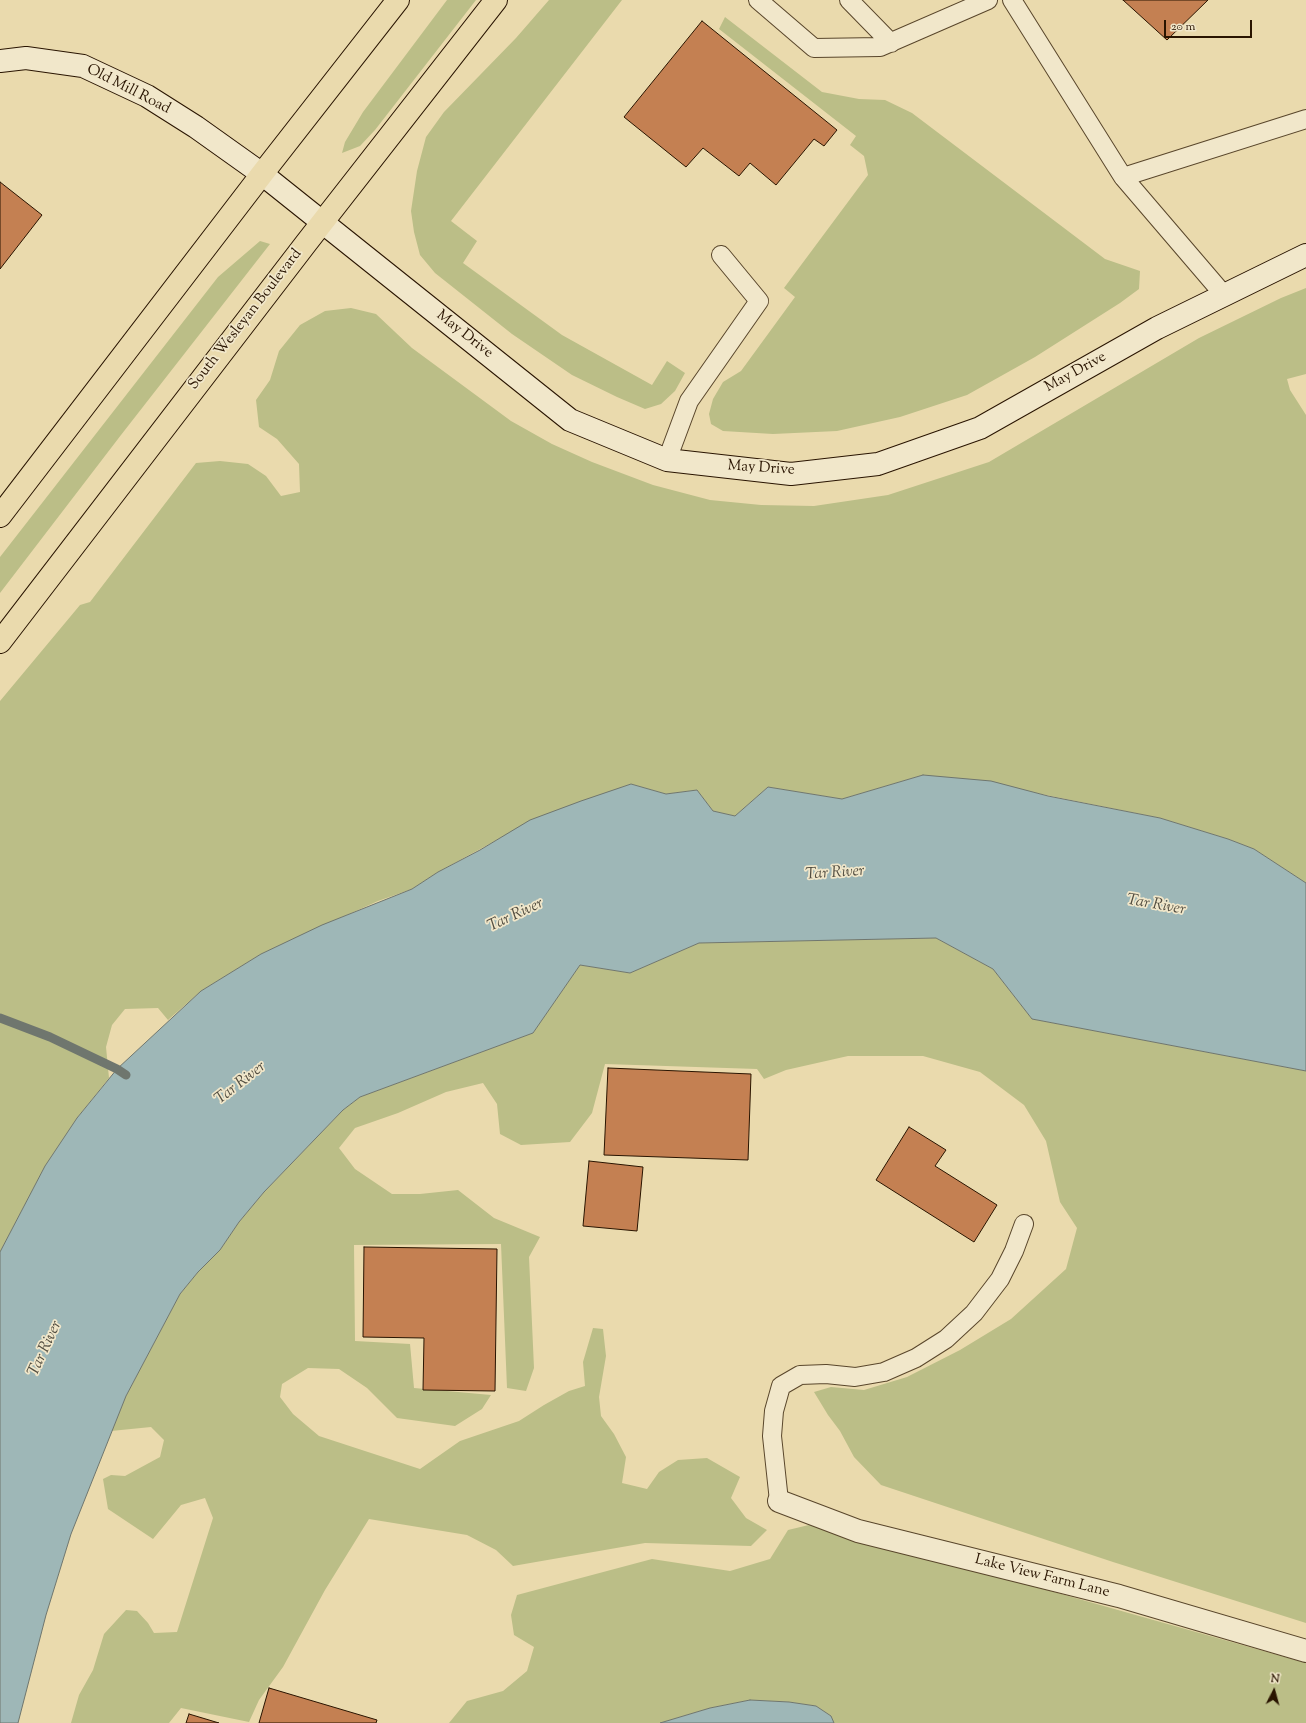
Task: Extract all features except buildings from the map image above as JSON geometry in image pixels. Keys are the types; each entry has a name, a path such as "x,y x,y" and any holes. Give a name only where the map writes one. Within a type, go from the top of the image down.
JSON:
{"highway":[{"path":"0,516 262,174 398,0"},
{"name":"South Wesleyan Boulevard","path":"0,642 322,223 496,0"}],"main road":[{"name":"Old Mill Road","path":"0,62 26,58 83,66 147,96 196,127 262,174"},
{"name":"May Drive","path":"262,174 570,420 667,460 790,474 878,464 980,428 1157,328 1306,255"},
{"name":"Lake View Farm Lane","path":"779,1502 858,1531 1119,1596 1306,1651"}],"lane":[{"path":"758,0 814,48 880,48 988,0"},
{"path":"849,0 891,43"},
{"path":"1012,0 1123,177 1224,295"},
{"path":"1123,177 1306,118"},
{"path":"667,460 689,401 759,301 721,255"},
{"path":"779,1502 772,1436 774,1411 781,1386 800,1375 826,1374 854,1377 884,1372 916,1358 946,1339 974,1313 1000,1279 1014,1251 1024,1224"}],"green space":[{"path":"447,0 476,0 375,130 360,146 342,153 345,142 363,112"},
{"path":"549,0 622,0 451,221 477,241 463,263 562,335 652,385 667,361 685,373 675,391 661,404 645,409 572,375 512,334 435,273 420,255 414,232 411,211 417,171 426,137 444,112 516,38"},
{"path":"725,17 822,92 859,99 885,100 912,113 1105,259 1140,271 1139,289 1120,303 1035,357 967,395 900,417 837,431 773,434 723,431 711,424 709,414 713,399 723,382 741,371 795,297 784,288 868,175 864,156 850,145 856,136 719,29"},
{"path":"260,241 270,244 0,593 0,557 218,277"},
{"path":"1306,288 1306,374 1287,379 1290,390 1306,415 1306,883 1254,849 1228,839 1160,818 1026,791 923,775 842,799 768,787 735,816 713,811 697,790 666,794 631,784 504,836 438,872 412,889 378,901 261,954 201,991 168,1020 158,1008 125,1009 112,1025 106,1047 109,1078 77,1118 45,1166 0,1252 0,701 80,605 90,602 196,463 220,461 248,464 266,476 281,496 300,492 299,464 277,439 259,427 256,400 270,380 279,351 300,325 325,311 351,308 376,314 412,348 511,421 552,444 592,462 653,485 710,500 761,505 814,506 888,495 989,462 1199,338 1281,298"},
{"path":"936,938 993,969 1032,1019 1306,1071 1306,1623 1113,1562 881,1485 854,1457 840,1431 814,1392 831,1387 864,1390 907,1377 960,1350 1011,1319 1066,1269 1077,1228 1060,1202 1046,1141 1024,1105 980,1072 923,1056 848,1056 786,1070 764,1079 757,1069 605,1064 592,1113 570,1142 521,1145 500,1134 497,1104 483,1083 446,1092 398,1113 355,1128 339,1148 355,1169 392,1194 420,1194 458,1190 494,1218 540,1237 529,1257 534,1368 526,1391 507,1388 501,1244 354,1245 355,1341 410,1344 414,1388 491,1395 482,1409 455,1426 397,1418 367,1388 339,1369 308,1368 282,1384 280,1397 293,1414 319,1436 420,1469 460,1441 519,1421 569,1391 585,1386 583,1362 593,1328 603,1329 606,1356 599,1397 601,1416 614,1434 626,1457 622,1483 647,1489 659,1472 678,1460 707,1458 740,1477 731,1498 746,1518 767,1530 751,1546 645,1543 513,1566 496,1550 467,1535 369,1519 325,1590 283,1667 259,1700 249,1722 181,1708 169,1723 71,1723 79,1695 93,1670 104,1634 126,1610 137,1611 148,1623 154,1633 177,1632 213,1518 205,1498 181,1505 153,1539 108,1509 103,1479 111,1475 125,1476 160,1457 164,1440 151,1427 111,1431 126,1396 180,1294 198,1272 220,1250 239,1222 264,1192 343,1110 360,1097 533,1033 580,965 630,973 699,943"},
{"path":"813,1524 1306,1663 1306,1723 834,1723 831,1716 816,1706 789,1702 750,1700 710,1708 660,1723 449,1723 467,1701 503,1691 527,1671 534,1647 514,1635 511,1615 517,1595 652,1559 730,1571 770,1559 788,1530"}],"water":[{"name":"Tar River","path":"923,775 991,781 1048,796 1160,818 1228,839 1254,849 1306,883 1306,1071 1032,1019 993,969 936,938 699,943 630,973 580,965 533,1033 360,1097 343,1110 264,1192 239,1222 220,1250 198,1272 180,1294 126,1396 71,1534 46,1615 18,1723 0,1723 0,1252 45,1166 77,1118 117,1069 201,991 261,954 322,925 412,889 438,872 480,850 530,820 581,801 631,784 666,794 697,790 713,811 735,816 768,787 842,799"},
{"path":"750,1700 789,1702 816,1706 831,1716 834,1723 660,1723 710,1708"}],"waterway":[{"path":"0,1018 50,1037 117,1069 126,1075"}]}
